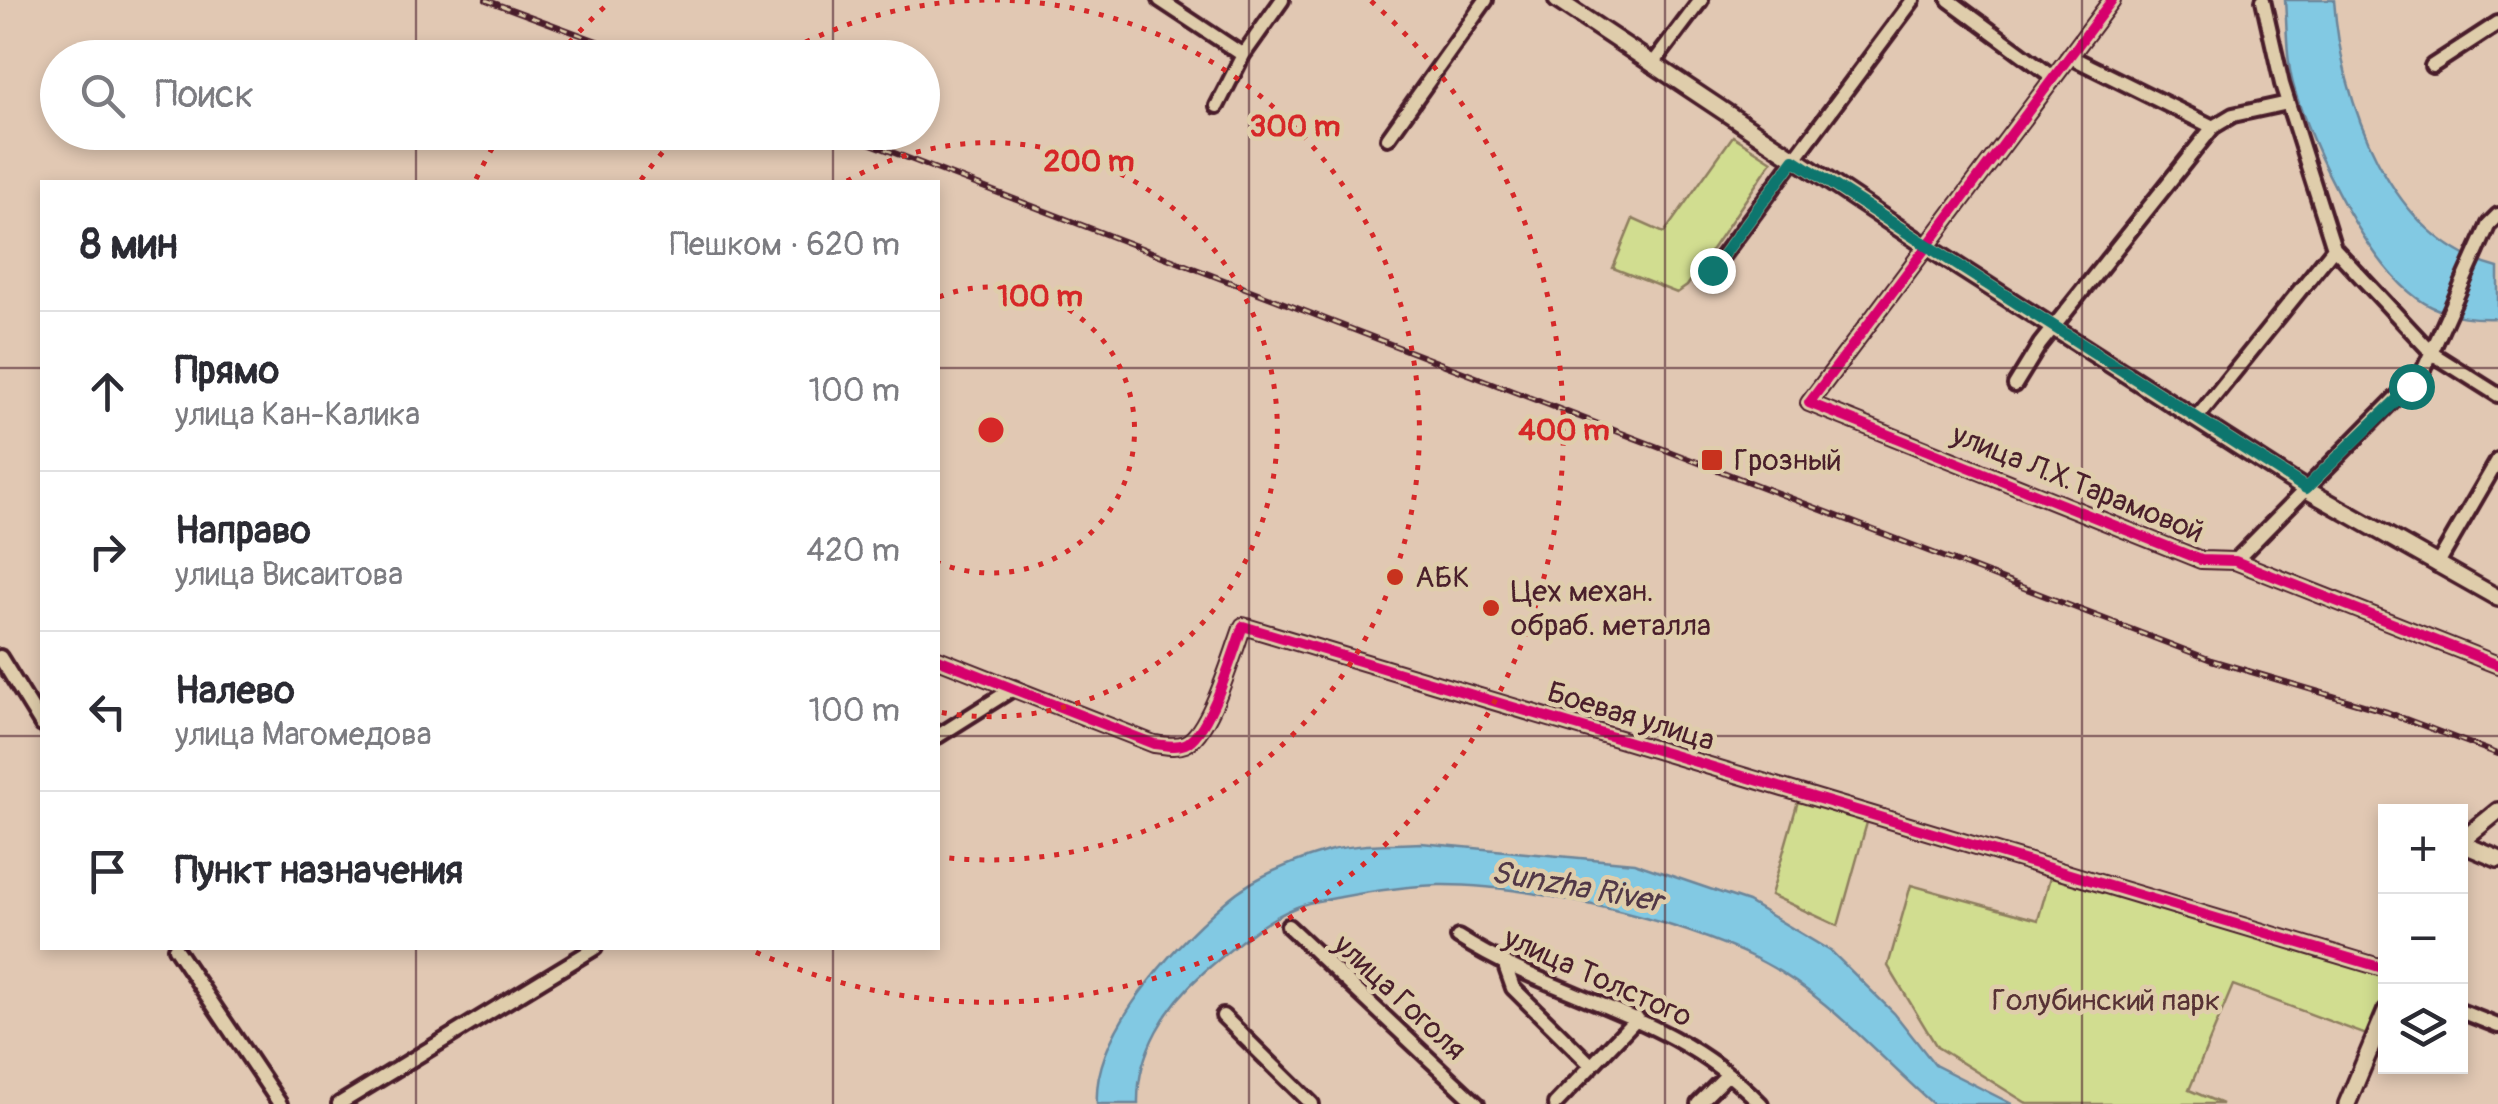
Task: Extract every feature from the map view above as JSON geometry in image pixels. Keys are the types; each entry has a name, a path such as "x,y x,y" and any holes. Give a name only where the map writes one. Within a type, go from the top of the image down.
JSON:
{"main road":[{"path":"1557,0 1794,160 2196,419 2306,488 2498,598"},
{"path":"2468,835 2498,811"},
{"path":"2468,846 2498,859"},
{"path":"2348,1104 2378,1031"}],"street":[{"path":"1160,0 1242,55"},
{"path":"1217,106 1242,55 1282,0"},
{"path":"1388,138 1486,0"},
{"path":"1652,66 1701,0"},
{"path":"1712,270 1913,0"},
{"path":"1950,0 2053,77"},
{"path":"1926,246 2112,0"},
{"path":"2263,0 2288,103 2334,248 2433,354 2498,395"},
{"path":"2432,66 2498,23"},
{"path":"2069,56 2213,127"},
{"path":"2015,385 2054,328 2213,127 2233,114 2288,103"},
{"path":"2235,561 2411,386 2433,354 2494,220"},
{"name":"улица Л.Х.Тарамовой","path":"1926,246 1809,402 2201,560 2235,561 2498,664"},
{"path":"2196,419 2334,248"},
{"path":"2437,565 2498,460"},
{"name":"Боевая улица","path":"940,660 1154,744 1184,745 1202,730 1243,626 2378,967"},
{"path":"0,656 40,721"},
{"path":"940,735 1014,688"},
{"name":"улица Гоголя","path":"1288,926 1477,1104"},
{"name":"улица Толстого","path":"1458,937 1506,968 1537,974 1686,1042 1761,1104"},
{"path":"176,950 280,1104"},
{"path":"339,1104 592,950"},
{"path":"1506,968 1513,988 1592,1066"},
{"path":"2468,1013 2498,1026"},
{"path":"1222,1016 1312,1104"},
{"path":"1555,1104 1638,1018"},
{"path":"1698,1104 1727,1074"}],"green space":[{"path":"1733,136 1772,161 1687,286 1677,293 1613,268 1633,219 1664,233"},
{"path":"1798,801 1868,819 1838,926 1771,895"},
{"name":"Голубинский парк","path":"2051,874 2378,973 2378,1013 2369,1036 2233,985 2189,1090 2222,1104 2028,1104 1937,1047 1888,966 1911,885 2038,920"}],"water":[{"path":"2285,0 2334,0 2347,80 2378,161 2400,197 2427,228 2460,252 2498,268 2498,318 2464,317 2432,307 2410,292 2366,240 2328,174 2301,110 2289,64"},
{"name":"Sunzha River","path":"1421,843 1634,863 1748,902 1832,952 1894,1013 1935,1065 2012,1104 1933,1104 1805,989 1757,959 1724,945 1602,907 1515,891 1439,885 1313,902 1260,927 1190,985 1166,1015 1148,1048 1138,1104 1097,1104 1099,1077 1122,1020 1161,967 1225,902 1274,871 1328,851 1362,845"}],"railway":[{"path":"486,0 594,40"},
{"path":"887,150 2211,660 2387,712 2498,754"}],"cycle path":[{"path":"2112,0 1809,403 2201,560 2235,561 2498,665"},
{"path":"940,660 1154,744 1177,746 1194,737 1203,725 1220,691 1243,626 2378,967"}],"place":[{"name":"Грозный","path":"1712,460"},
{"name":"АБК","path":"1395,577"},
{"name":"Цех механ. обраб. металла","path":"1491,608"}],"route":[{"path":"1712,270 1794,160 2306,488 2411,386"}]}
